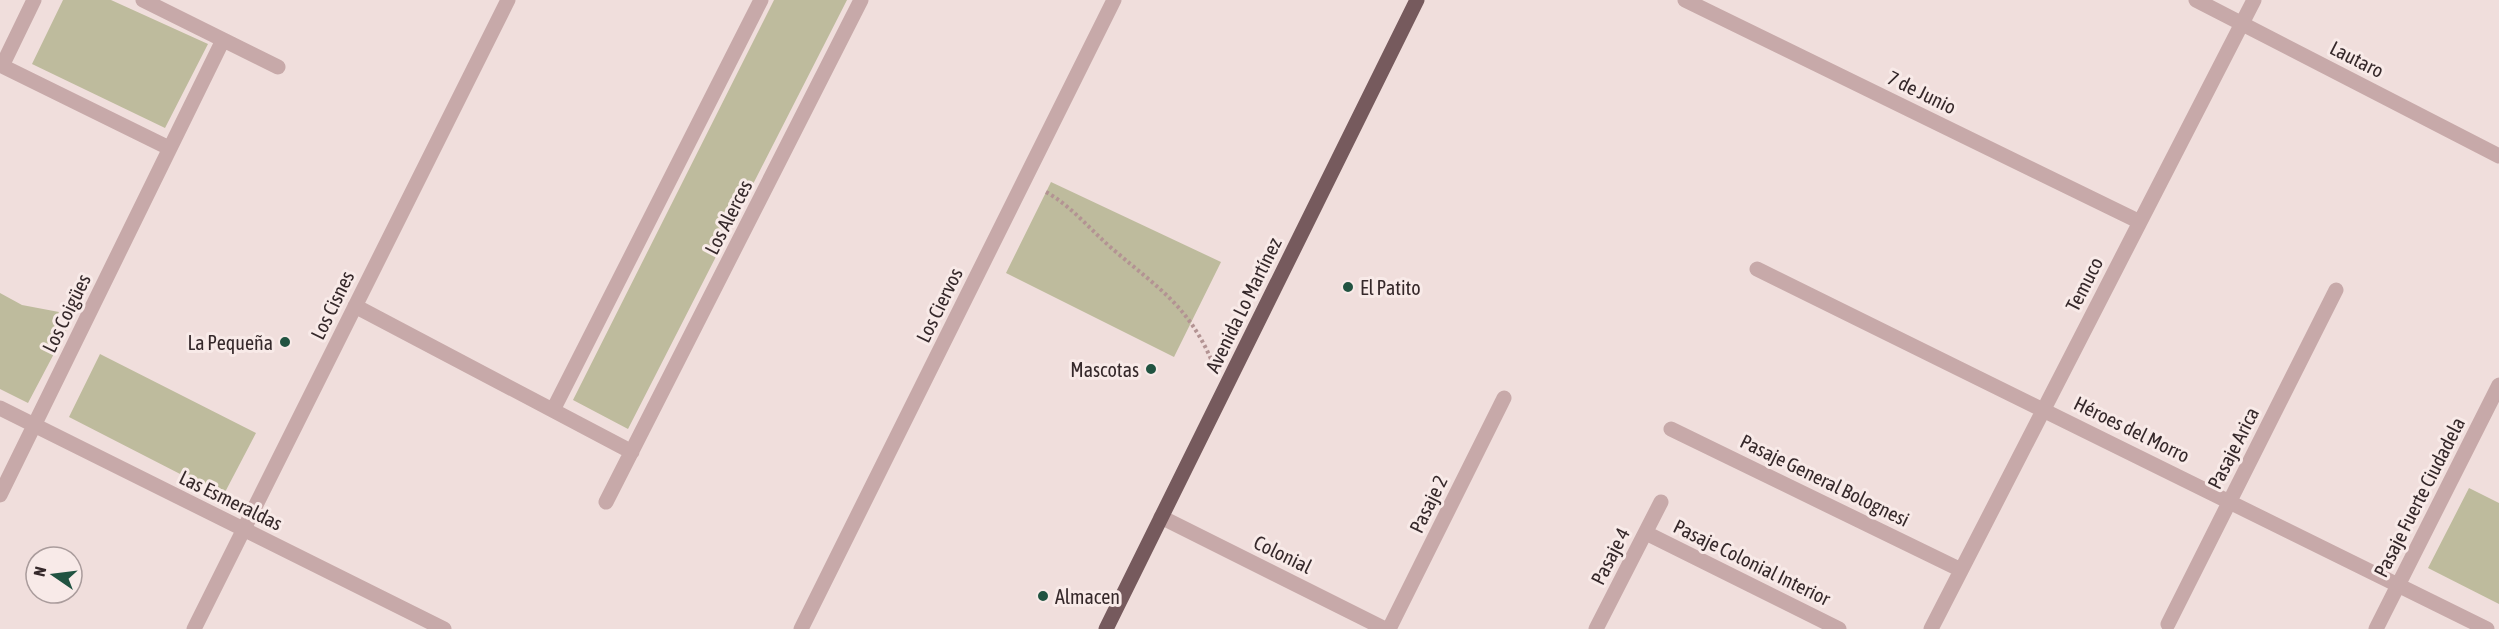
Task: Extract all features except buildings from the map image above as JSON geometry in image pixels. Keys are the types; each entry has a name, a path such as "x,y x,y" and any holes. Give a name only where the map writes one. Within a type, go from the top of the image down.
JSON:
{"main road":[{"name":"Avenida Lo Martínez","path":"1106,629 1417,0"}],"street":[{"path":"34,0 1,65 169,148"},
{"path":"143,0 278,67"},
{"name":"Los Cisnes","path":"194,629 508,0"},
{"path":"553,411 761,0"},
{"name":"Los Alerces","path":"606,502 861,0"},
{"name":"Los Ciervos","path":"801,629 1114,0"},
{"name":"7 de Junio","path":"1685,0 2140,222"},
{"name":"Lautaro","path":"2196,0 2499,156"},
{"name":"Temuco","path":"1931,629 2254,0"},
{"name":"Los Coigües","path":"0,495 223,40"},
{"name":"Héroes del Morro","path":"1757,269 2487,629"},
{"name":"Pasaje Arica","path":"2168,624 2336,290"},
{"path":"355,306 632,452"},
{"name":"Pasaje Fuerte Ciudadela","path":"2376,629 2499,384"},
{"name":"Pasaje 2","path":"1387,629 1504,398"},
{"name":"Las Esmeraldas","path":"0,408 444,629"},
{"name":"Pasaje General Bolognesi","path":"1671,429 1961,570"},
{"name":"Pasaje 4","path":"1596,629 1661,502"},
{"name":"Colonial","path":"1161,517 1387,629"},
{"name":"Pasaje Colonial Interior","path":"1646,532 1839,629"}],"path":[{"path":"1023,183 1059,199 1115,251 1168,294 1186,313 1202,338 1214,365 1222,394"}],"shaded area":[{"path":"63,0 111,0 208,44 165,128 32,64"},
{"path":"774,0 847,0 628,429 573,400"},
{"path":"1051,182 1221,262 1174,357 1006,273"},
{"path":"0,293 22,305 59,312 53,322 67,329 28,403 0,389"},
{"path":"100,354 256,433 223,496 69,417"},
{"path":"2469,488 2499,503 2499,604 2428,568"}],"place":[{"name":"El Patito","path":"1348,287"},
{"name":"La Pequeña","path":"285,342"},
{"name":"Mascotas","path":"1151,369"},
{"name":"Almacen","path":"1043,596"}]}
